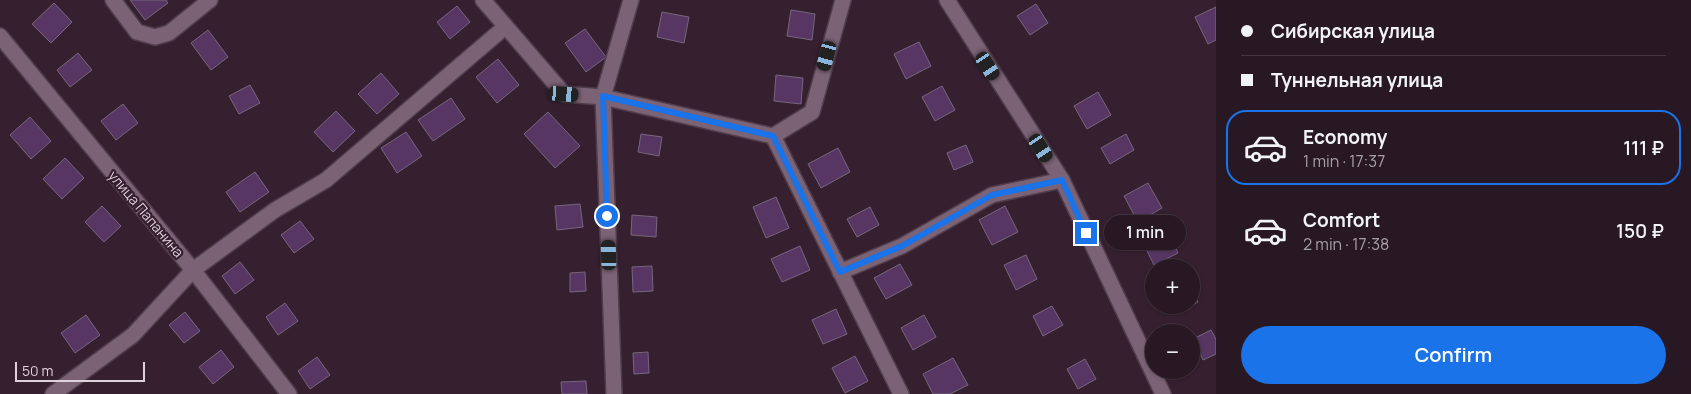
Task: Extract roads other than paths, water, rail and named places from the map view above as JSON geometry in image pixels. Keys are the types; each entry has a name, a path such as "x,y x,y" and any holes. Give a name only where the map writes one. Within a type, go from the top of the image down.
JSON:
{"street":[{"path":"113,0 137,32 154,37 170,33 210,0"},
{"path":"483,0 564,94 603,96 773,136 812,112 843,0"},
{"path":"614,394 603,96 631,0"},
{"path":"946,0 1062,180 1163,394"},
{"path":"54,394 133,336 193,270 275,210 326,180 505,27"},
{"name":"улица Папанина","path":"0,36 193,270 289,394"},
{"path":"773,136 901,394"},
{"path":"840,272 902,246 992,195 1062,180"}]}
